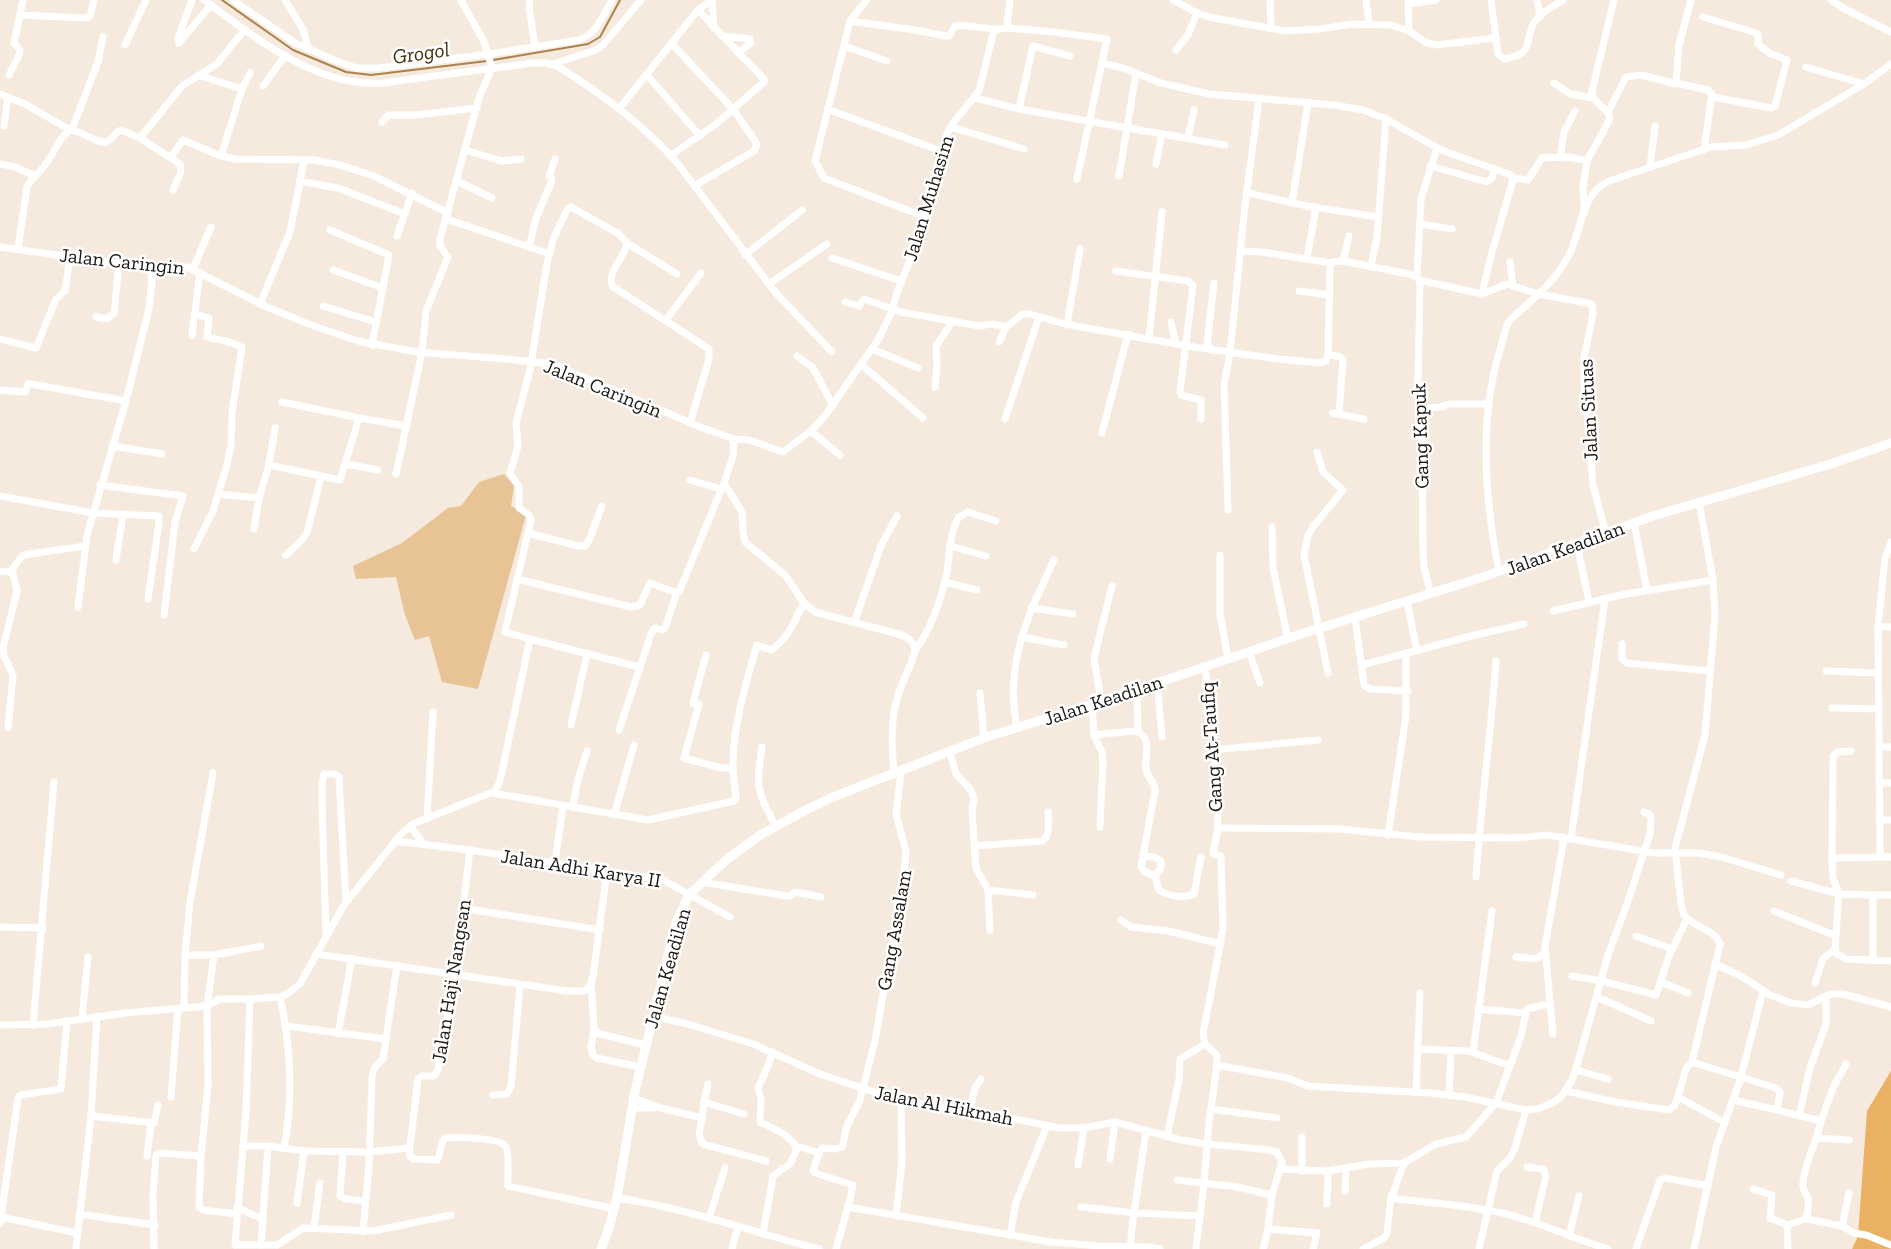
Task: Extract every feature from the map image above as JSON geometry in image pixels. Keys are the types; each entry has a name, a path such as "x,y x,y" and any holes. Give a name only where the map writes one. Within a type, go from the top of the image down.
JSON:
{"main road":[{"name":"Jalan Keadilan","path":"601,1249 615,1209 632,1103 672,933 689,895 701,882 741,848 776,826 833,797 950,752 1016,723 1096,703 1204,666 1227,654 1249,651 1499,572 1577,544 1604,529 1634,523 1832,464 1891,443"}],"street":[{"path":"9,75 20,53 14,44 23,0"},
{"path":"20,15 87,18 90,16 94,0"},
{"path":"125,45 146,0"},
{"path":"192,0 178,38 179,43 211,5"},
{"path":"204,0 285,56 336,77 363,84 411,80 492,67 533,63 553,64 596,50 603,45 641,0"},
{"path":"232,0 281,34 308,49 346,65 363,68 489,55 579,40 588,36 597,27 612,0"},
{"path":"285,0 303,29 308,49"},
{"path":"396,474 422,352 426,311 448,257 440,244 477,108 492,67 481,34 461,0"},
{"path":"530,0 535,47"},
{"path":"619,109 698,10 712,0"},
{"path":"712,0 714,28"},
{"path":"1006,28 1010,0"},
{"path":"1173,0 1197,14 1271,29 1303,31 1352,24 1391,25 1409,31 1420,40 1436,45 1496,38"},
{"path":"1270,0 1271,29"},
{"path":"1366,0 1369,24"},
{"path":"1409,31 1409,2 1436,0"},
{"path":"1491,0 1498,54 1501,58 1506,59 1516,56 1527,47 1534,24 1540,16 1563,0"},
{"path":"1537,0 1540,16"},
{"path":"1593,98 1594,82 1614,0"},
{"path":"1676,83 1679,45 1691,0"},
{"path":"1831,0 1891,32"},
{"path":"866,1 850,21 815,161 824,178 925,217"},
{"path":"670,156 700,136 764,82 764,78 698,10"},
{"path":"1176,50 1188,35 1197,14"},
{"path":"1703,17 1756,33 1761,48 1788,60 1776,106 1771,108 1713,98"},
{"path":"850,21 946,36 949,36 958,25 1054,32 1107,39 1077,179"},
{"path":"140,138 182,86 223,58 245,29"},
{"name":"Jalan Muhasim","path":"833,406 872,349 892,310 925,217 941,151 951,127 975,98 981,84 995,29"},
{"path":"722,36 750,39 751,43 738,53"},
{"path":"18,249 26,190 45,166 64,135 71,129 95,71 103,37"},
{"path":"672,44 733,109 756,142 756,149 694,186"},
{"path":"1019,110 1033,45 1070,56"},
{"path":"844,46 887,61"},
{"path":"263,86 285,56"},
{"path":"1102,63 1185,89 1219,95 1363,110 1386,118 1437,148 1509,174 1514,178 1528,180 1542,158 1572,158 1587,161"},
{"path":"553,64 574,76 619,109 652,137 694,186 768,284 832,352"},
{"path":"1499,572 1494,547 1487,468 1488,404 1495,369 1509,322 1553,279 1564,263 1591,196 1598,186 1717,146 1746,145 1778,135 1864,84 1891,64"},
{"path":"1806,68 1864,84"},
{"path":"221,156 242,89 250,73"},
{"path":"1119,176 1136,73"},
{"path":"198,75 242,89"},
{"path":"647,75 700,136"},
{"path":"1608,112 1626,77 1641,75 1708,90 1713,98 1704,150"},
{"path":"1554,83 1570,94 1593,98 1608,112 1610,117 1587,161 1583,187 1584,215"},
{"path":"0,94 26,104 71,129 103,142 109,141 121,130 140,138 182,166 173,190"},
{"path":"4,126 8,97"},
{"path":"975,98 1019,110 1225,145"},
{"path":"1228,510 1223,392 1230,353 1259,99"},
{"path":"1292,203 1308,103"},
{"path":"382,122 387,115 416,115 477,108"},
{"path":"827,109 941,151"},
{"path":"1188,138 1194,110"},
{"path":"1560,158 1564,132 1575,111"},
{"path":"1371,267 1377,237 1386,118"},
{"path":"1650,167 1655,126"},
{"path":"951,127 1024,149"},
{"path":"1156,164 1162,134"},
{"path":"171,157 183,140 221,156 245,159 323,161 359,170 412,194 447,216 550,254"},
{"name":"Gang Kapuk","path":"1431,594 1423,550 1418,381 1418,279 1422,199 1437,148"},
{"path":"465,150 502,161 521,159"},
{"path":"529,248 536,218 551,183 552,179 549,176 555,159"},
{"path":"260,304 290,232 304,160"},
{"path":"0,164 15,167 35,176"},
{"path":"1430,166 1487,182 1490,182 1494,169"},
{"path":"1482,294 1514,178"},
{"path":"299,181 338,188 405,214"},
{"path":"457,181 492,198"},
{"path":"1248,193 1292,203 1378,217"},
{"path":"397,236 412,194"},
{"path":"639,667 505,632 531,518 519,508 519,488 510,473 518,446 516,423 531,361 550,254 554,237 569,207 619,234 627,243 677,274"},
{"path":"1307,259 1316,207"},
{"path":"745,255 802,210"},
{"path":"1149,339 1162,212"},
{"path":"1419,224 1452,229"},
{"path":"192,335 197,270 211,227"},
{"path":"330,230 389,255 372,345"},
{"path":"1343,261 1350,236"},
{"path":"627,243 626,250 612,274 611,284 705,345 710,352 690,423"},
{"path":"768,284 826,244"},
{"name":"Jalan Caringin","path":"0,247 119,264 150,267 182,266 197,270 260,304 311,325 372,345 422,352 531,361 561,367 690,423 734,439 749,440 780,452 790,448 811,431 833,406"},
{"path":"1067,325 1080,249"},
{"path":"1241,251 1331,263 1343,261 1409,274 1418,279 1482,294 1501,285 1539,294"},
{"path":"0,339 36,348 56,299 65,291 70,257"},
{"path":"832,258 901,281"},
{"path":"1510,262 1513,286"},
{"path":"999,342 1006,327 1023,314 1067,325 1230,353 1317,363 1326,361 1331,263"},
{"path":"96,317 107,319 114,313 119,264"},
{"path":"78,607 85,546 149,309 152,281 150,267"},
{"path":"333,270 383,288"},
{"path":"1116,271 1188,281 1193,285 1180,392 1201,400 1201,419"},
{"path":"666,320 701,273"},
{"path":"1212,350 1207,343 1214,283"},
{"path":"1299,291 1330,294"},
{"name":"Jalan Situas","path":"1539,294 1589,303 1593,307 1584,366 1591,471 1604,529"},
{"path":"845,302 859,306 864,299 892,310 952,322 1006,327"},
{"path":"323,306 376,322"},
{"path":"194,314 209,318 207,337 242,347 232,412 230,455 213,511 194,549"},
{"path":"1005,418 1039,317"},
{"path":"935,387 936,346 952,322"},
{"path":"1171,322 1176,344"},
{"path":"1102,433 1128,334"},
{"path":"872,349 918,368"},
{"path":"1328,354 1343,360 1336,414 1364,419"},
{"path":"796,356 813,368 833,406"},
{"path":"862,365 923,418"},
{"path":"0,390 25,392 27,385 31,384 126,401"},
{"path":"282,402 407,426"},
{"path":"1420,409 1449,404 1488,404"},
{"path":"269,465 340,480 359,418"},
{"path":"254,529 275,428"},
{"path":"811,431 840,455"},
{"path":"619,730 653,629 663,630 668,623 677,592 681,590 723,486 733,456 734,439"},
{"path":"112,446 162,454"},
{"path":"1317,452 1323,472 1343,490 1313,527 1306,545 1306,569 1328,673"},
{"path":"346,464 378,470"},
{"path":"286,555 307,533 321,477"},
{"path":"690,480 723,486 742,512 742,531 745,542 786,576 804,603 820,615 902,635 912,642 915,651"},
{"path":"100,485 183,496 175,522 164,615"},
{"path":"218,494 259,498"},
{"path":"0,496 93,513 152,514 159,517 148,599"},
{"path":"1566,1090 1615,1102 1669,1110 1675,1105 1686,1068 1692,1062 1720,945 1719,939 1686,919 1681,904 1675,853 1705,735 1715,615 1713,580 1699,502"},
{"path":"528,533 585,546 602,506"},
{"path":"897,773 892,738 897,697 915,651 935,615 945,582 955,522 963,513 975,513 996,521"},
{"path":"116,560 123,514"},
{"path":"854,623 881,546 897,516"},
{"path":"1634,523 1647,590"},
{"path":"1272,527 1273,568 1288,639"},
{"path":"1880,857 1878,626 1885,559 1891,542"},
{"path":"1577,544 1589,602"},
{"path":"8,728 13,675 4,656 3,648 17,591 11,572 23,555 85,546"},
{"path":"950,546 986,556"},
{"path":"1220,555 1220,614 1227,654"},
{"path":"1016,723 1015,665 1021,637 1031,608 1054,560"},
{"path":"0,571 11,572"},
{"path":"517,579 631,607 640,605 650,583 677,592"},
{"path":"1553,611 1647,590 1713,580"},
{"path":"945,582 977,590"},
{"path":"1100,827 1103,762 1102,753 1094,735 1096,703 1094,658 1112,586"},
{"path":"1553,1034 1545,938 1568,839 1605,599"},
{"path":"1407,601 1417,651"},
{"path":"0,1025 33,1025 181,1007 207,1006 219,999 280,997 287,994 300,984 346,902 395,841 410,826 493,793 654,820 734,801 736,798 734,768 742,704 757,645 771,650 778,646 804,603"},
{"path":"1031,608 1073,614"},
{"path":"1355,616 1364,685 1367,688 1408,691"},
{"path":"1362,665 1524,624"},
{"path":"1878,626 1891,627"},
{"path":"1021,637 1064,645"},
{"path":"493,793 498,786 530,639"},
{"path":"1622,644 1623,659 1627,663 1710,671"},
{"path":"1249,651 1260,683"},
{"path":"1388,835 1401,757 1408,691 1406,653"},
{"path":"571,725 587,654"},
{"path":"706,655 693,703 699,704 684,758 722,768 734,768"},
{"path":"1476,877 1491,735 1496,661"},
{"name":"Gang At-Taufiq","path":"1204,666 1211,695 1218,828 1213,854 1221,856 1223,917 1221,944"},
{"path":"1826,671 1878,672"},
{"path":"1156,682 1162,737"},
{"path":"1135,690 1136,731 1147,743 1146,770 1154,782 1155,791 1142,869 1155,876 1159,890 1163,893 1192,896 1195,892 1201,857"},
{"path":"980,693 984,738"},
{"path":"1832,708 1878,709"},
{"path":"427,819 433,712"},
{"path":"1094,735 1136,731"},
{"path":"1213,750 1318,740"},
{"path":"614,815 634,745"},
{"path":"762,747 757,785 763,803 776,826"},
{"path":"1878,747 1891,747"},
{"path":"573,807 577,783 587,751"},
{"path":"1851,751 1837,752 1833,757 1832,858 1833,878 1839,894 1835,949 1836,954 1846,959 1891,961"},
{"path":"950,752 956,774 971,790 974,799 972,810 976,868 988,890 990,930"},
{"path":"171,1097 196,855 213,773"},
{"name":"Gang Assalam","path":"819,1154 822,1148 842,1147 847,1126 860,1100 880,1020 886,972 901,909 905,876 906,845 896,814 897,773"},
{"path":"326,934 322,807 324,774 335,774 339,777 346,902"},
{"path":"33,1025 54,782"},
{"path":"1879,783 1891,783"},
{"path":"555,863 562,806"},
{"path":"974,846 1042,841 1048,832 1048,812"},
{"path":"1217,1065 1288,1078 1308,1086 1449,1095 1526,1110 1552,1104 1566,1090 1576,1070 1608,955 1628,901 1651,825 1650,815 1644,812"},
{"path":"1879,820 1891,820"},
{"path":"410,826 424,844"},
{"path":"1218,828 1339,829 1388,835 1479,838 1540,835 1643,851 1699,853 1721,857 1781,875"},
{"name":"Jalan Adhi Karya II","path":"395,841 470,850 667,881 730,916"},
{"name":"Jalan Haji Nangsan","path":"408,1148 418,1079 422,1076 434,1076 438,1070 455,974 470,850"},
{"path":"1144,856 1154,857 1161,861 1161,868 1155,876"},
{"path":"1832,858 1891,857"},
{"path":"607,871 591,982 594,1028 591,1048 593,1055 597,1058 640,1068"},
{"path":"1791,881 1839,894 1891,895"},
{"path":"701,882 787,896 795,892 822,897"},
{"path":"988,890 1033,895"},
{"path":"1873,895 1873,961"},
{"path":"462,908 600,930"},
{"path":"1473,1052 1492,911"},
{"path":"1774,911 1836,936"},
{"path":"1572,975 1654,996 1686,919"},
{"path":"1120,920 1131,927 1168,931 1221,944 1203,1028 1203,1039 1217,1055 1217,1065 1210,1109 1196,1249"},
{"path":"0,927 43,928"},
{"path":"1636,936 1672,949"},
{"path":"185,955 214,955 261,946"},
{"path":"1815,983 1822,960 1835,949"},
{"path":"1516,957 1536,960 1545,952"},
{"path":"316,954 575,992 587,989 591,982"},
{"path":"214,955 207,1006 208,1086 199,1207 204,1210 237,1211 263,1220"},
{"path":"82,1018 88,957"},
{"path":"338,1034 352,958"},
{"path":"1715,964 1748,980 1763,991 1791,1003 1808,1005 1826,996 1844,994 1891,1007"},
{"path":"363,1232 369,1166 372,1077 374,1068 383,1059 397,965"},
{"path":"1661,981 1688,993"},
{"path":"493,1095 507,1094 512,1087 520,985"},
{"path":"1694,1249 1713,1157 1741,1077 1763,991"},
{"path":"1416,1092 1420,993"},
{"path":"1799,1116 1810,1068 1826,1024 1826,996"},
{"path":"280,997 286,1026 290,1067 290,1117 284,1148"},
{"path":"1597,997 1651,1021"},
{"path":"250,999 235,1245 277,1245 298,1230 314,1227 363,1232 398,1228 451,1215"},
{"path":"1263,1249 1272,1195 1281,1169 1328,1171 1369,1164 1404,1162 1436,1144 1466,1137 1496,1103 1520,1039 1526,1013 1530,1008 1549,1005"},
{"path":"1478,1009 1526,1013"},
{"name":"Jalan Al Hikmah","path":"652,1016 710,1030 772,1052 820,1074 901,1101 970,1110 1047,1126 1084,1128 1115,1122 1208,1144 1277,1152 1282,1162 1281,1169"},
{"path":"76,1249 91,1116 97,1017"},
{"path":"0,1224 18,1098 21,1095 61,1089 67,1021"},
{"path":"286,1026 386,1039"},
{"path":"594,1028 601,1035 645,1045"},
{"path":"1167,1136 1179,1080 1180,1059 1205,1044"},
{"path":"1418,1049 1473,1052 1510,1066"},
{"path":"762,1234 773,1176 790,1164 797,1149 794,1142 785,1134 760,1122 761,1100 758,1088 772,1052"},
{"path":"1449,1095 1451,1052"},
{"path":"1692,1062 1778,1090 1780,1092 1777,1110"},
{"path":"1806,1219 1808,1202 1803,1190 1803,1181 1806,1166 1833,1088 1846,1064"},
{"path":"1576,1070 1608,1079"},
{"path":"970,1110 975,1088 981,1079"},
{"path":"708,1084 699,1134 703,1144 766,1161"},
{"path":"1678,1097 1724,1122"},
{"path":"1733,1100 1821,1121"},
{"path":"896,1216 902,1162 901,1101"},
{"path":"704,1102 744,1114"},
{"path":"632,1103 702,1118"},
{"path":"147,1156 151,1124 155,1121 158,1105"},
{"path":"1210,1109 1277,1118"},
{"path":"1479,1249 1497,1171 1510,1158 1515,1148 1526,1110"},
{"path":"91,1116 151,1124"},
{"path":"1110,1159 1115,1122"},
{"path":"1010,1236 1016,1202 1047,1126"},
{"path":"1078,1165 1084,1128"},
{"path":"1130,1248 1146,1131"},
{"path":"1302,1137 1302,1171"},
{"path":"242,1146 268,1146 304,1151 369,1152 408,1148 409,1155 413,1159 431,1161 437,1160 441,1143 445,1138 493,1140 506,1147 508,1186 615,1209"},
{"path":"1817,1138 1849,1140"},
{"path":"261,1245 268,1146"},
{"path":"797,1149 800,1147 819,1154 813,1171 815,1173 853,1185 836,1249"},
{"path":"343,1150 340,1196 365,1202"},
{"path":"297,1203 304,1151"},
{"path":"154,1249 153,1194 156,1155 160,1153 201,1156"},
{"path":"1363,1249 1384,1238 1387,1234 1391,1198 1404,1162"},
{"path":"1527,1167 1543,1169 1546,1176 1535,1222"},
{"path":"709,1218 725,1168"},
{"path":"1345,1191 1346,1168"},
{"path":"1327,1204 1328,1171"},
{"path":"1636,1249 1660,1180 1665,1178 1708,1186"},
{"path":"1177,1180 1238,1187 1272,1195"},
{"path":"314,1227 320,1183"},
{"path":"1753,1189 1772,1195 1770,1218 1787,1225 1806,1219 1842,1226 1854,1233 1891,1245"},
{"path":"1842,1226 1849,1192"},
{"path":"1569,1236 1579,1196"},
{"path":"617,1198 645,1202 709,1218 819,1249"},
{"path":"1391,1198 1489,1210 1535,1222 1608,1249"},
{"path":"848,1207 1077,1247 1160,1249"},
{"path":"1081,1207 1135,1213 1200,1216"},
{"path":"79,1214 155,1225"},
{"path":"1,1218 77,1233"},
{"path":"1787,1225 1788,1249"},
{"path":"732,1249 738,1226"},
{"path":"1268,1229 1317,1233 1313,1249"}],"shaded area":[{"path":"504,474 514,486 511,506 526,515 478,689 442,682 429,636 415,640 405,615 396,577 356,579 353,566 402,543 448,508 461,506 479,482"},
{"path":"1891,1071 1891,1249 1852,1249 1858,1236 1867,1111"}],"waterway":[{"name":"Grogol","path":"222,0 293,50 346,72 371,75 487,61"},
{"name":"Grogol","path":"493,60 588,44 600,37 620,0"}]}
